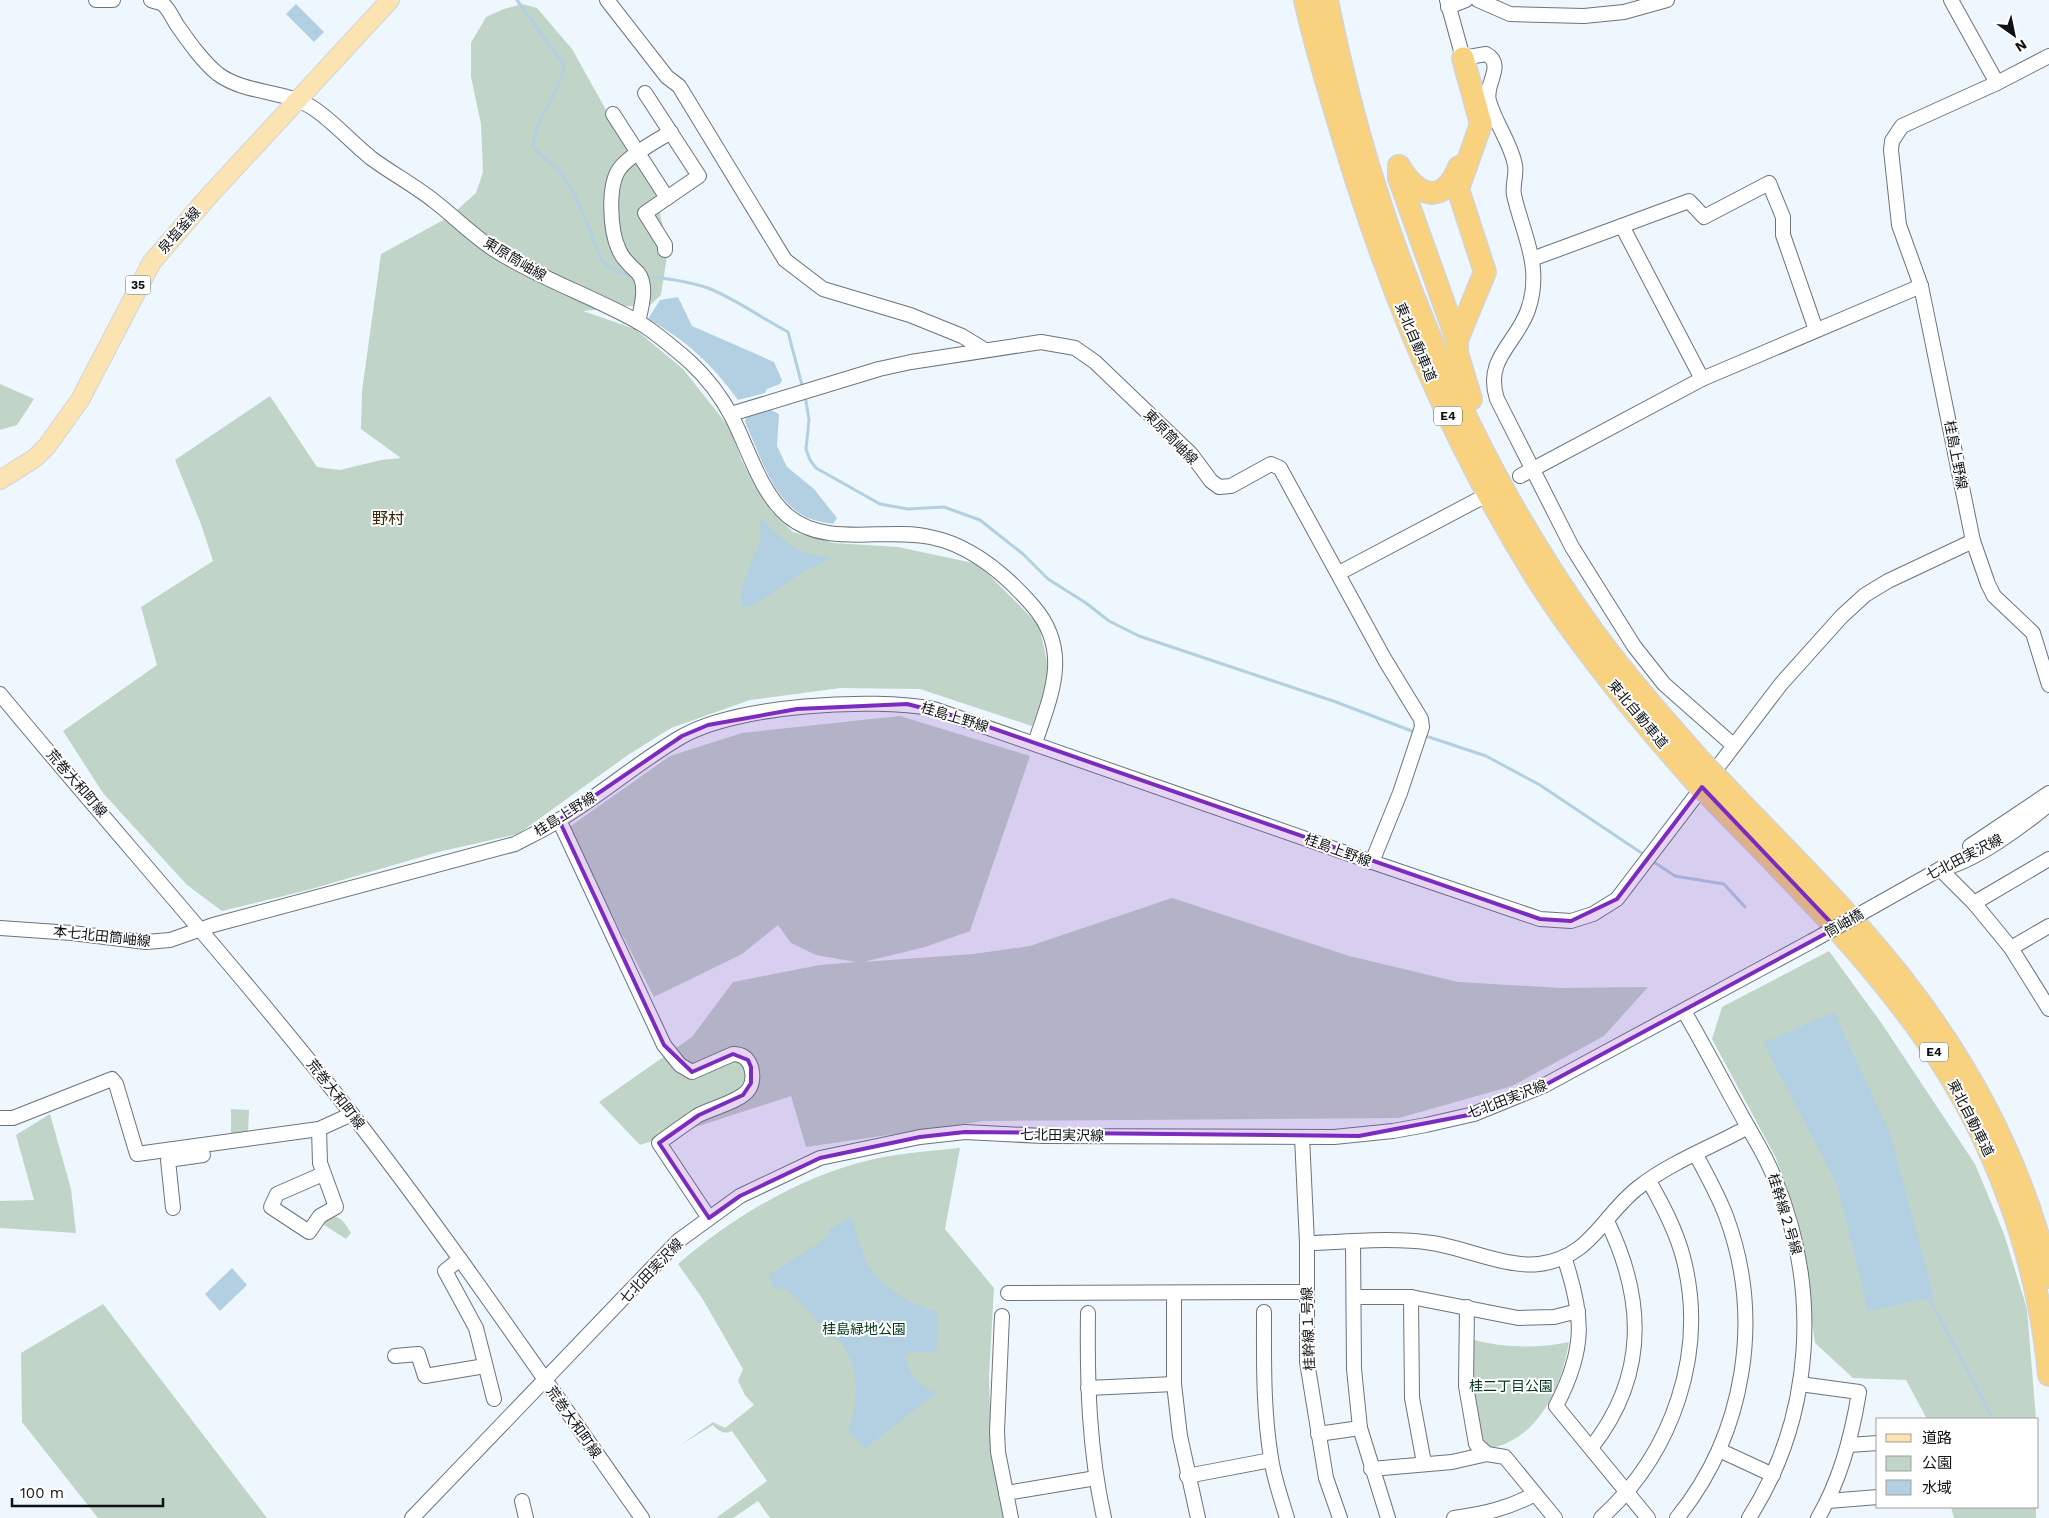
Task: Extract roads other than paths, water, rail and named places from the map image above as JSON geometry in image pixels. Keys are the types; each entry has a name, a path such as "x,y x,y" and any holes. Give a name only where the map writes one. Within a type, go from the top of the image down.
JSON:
{"highway":[{"name":"東北自動車道","path":"1305,0 1357,184 1404,314 1458,437 1510,533 1542,586 1603,672 1707,780 1842,910 1914,994 1977,1092 1997,1129 2034,1220 2049,1277"},
{"name":"東北自動車道","path":"1327,0 1371,174 1396,247 1457,395 1525,525 1562,585 1611,656 1707,780 1855,950 1928,1042 1954,1084 1974,1120 2010,1205 2034,1287 2049,1375"},
{"path":"1457,340 1485,272 1458,189 1481,130 1463,58"},
{"path":"1475,104 1473,126 1462,160 1449,186 1434,193 1426,192 1411,182 1399,166 1399,178 1457,340 1458,353 1468,390 1480,421 1516,492 1525,525"}],"main road":[{"name":"泉塩釜線","path":"0,480 35,458 47,446 80,400 152,262 208,197 390,0"}],"street":[{"path":"96,0 113,0"},
{"path":"607,0 667,77 679,86 785,260 823,290 910,314 962,336 985,350"},
{"path":"1466,0 1448,3 1463,58 1486,54 1494,60 1495,72 1488,96 1516,166 1514,194 1532,258 1533,286 1528,312 1497,363 1492,380 1497,400 1526,473 1634,646 1664,684 1733,745 1787,677 1842,616 1865,595 1888,581 1972,541"},
{"path":"1478,0 1510,14 1584,16 1624,12 1667,0"},
{"path":"1951,0 1997,83"},
{"name":"東原筒岫線","path":"159,2 196,50 219,75 246,86 298,101 314,109 372,159 431,198 494,250 525,268 638,322 665,340 693,365 731,414 770,496 779,508 797,523 821,531 927,536 948,541 983,560 1032,606 1044,620 1050,633 1054,648 1056,670 1052,694 1035,743"},
{"name":"桂島上野線","path":"2049,56 1997,83 1902,126 1892,141 1899,225 1921,286 1972,541 1994,596 2033,633 2049,685"},
{"path":"646,93 699,176 645,213 665,245 665,250"},
{"path":"613,114 667,198"},
{"path":"638,322 643,303 640,278 619,250 613,233 611,211 615,180 620,168 670,132"},
{"path":"1532,258 1690,201 1704,217 1769,183 1782,217 1783,235 1816,330"},
{"path":"1622,226 1702,379"},
{"path":"1526,473 1702,379 1921,286"},
{"name":"東原筒岫線","path":"731,414 879,369 1041,342 1063,345 1084,353 1171,434 1191,454 1211,481 1219,487 1231,486 1271,464 1280,468 1385,660 1421,718 1420,733 1400,793 1372,862"},
{"path":"1339,573 1482,498"},
{"name":"荒巻大和町線","path":"0,694 202,930 352,1114 460,1259 642,1518"},
{"name":"桂島上野線","path":"202,930 515,844 560,820 682,736 730,718 861,703 907,704 934,709 1540,919 1571,921 1593,914 1617,899 1643,867 1733,745"},
{"path":"2047,1000 2011,948 1974,902 1940,869 1945,862 1990,835 2049,793"},
{"name":"七北田実沢線","path":"1876,906 1940,869 1950,867 1996,842 2049,804"},
{"path":"560,820 664,1045 680,1065 692,1072 733,1054 740,1054 748,1060 751,1067 753,1076 743,1095 699,1115 659,1143 710,1218"},
{"path":"1974,902 2049,859"},
{"name":"筒岫橋","path":"1812,942 1876,906"},
{"path":"2011,948 2049,926"},
{"name":"本七北田筒岫線","path":"0,928 72,932 146,942 170,940 202,930"},
{"name":"七北田実沢線","path":"412,1518 678,1241 740,1196 820,1158 920,1137 965,1132 1044,1136 1334,1137 1385,1132 1474,1114 1545,1085 1812,942"},
{"name":"桂幹線２号線","path":"1684,1010 1775,1178 1791,1224 1799,1256 1805,1323 1800,1384 1790,1429 1773,1475 1749,1518"},
{"path":"0,1118 13,1118 112,1078 116,1084 137,1154 319,1129 352,1114"},
{"path":"1307,1243 1431,1243 1522,1265 1540,1264 1564,1257 1581,1248 1626,1199 1649,1181 1748,1127"},
{"path":"319,1129 320,1163 336,1207 320,1216 309,1232 271,1207 277,1194 323,1174"},
{"name":"桂幹線１号線","path":"1302,1137 1307,1243 1307,1362 1326,1478 1340,1518"},
{"path":"174,1208 168,1160 250,1148 248,1139"},
{"path":"1678,1518 1695,1494 1719,1450 1734,1409 1744,1362 1745,1302 1739,1263 1726,1216 1696,1155"},
{"path":"1601,1518 1626,1493 1650,1462 1668,1426 1683,1386 1690,1347 1690,1302 1683,1255 1665,1212 1649,1181"},
{"path":"1591,1448 1602,1435 1621,1400 1633,1354 1635,1328 1636,1311 1630,1277 1607,1221"},
{"path":"1353,1242 1355,1297 1354,1370 1360,1428 1388,1518"},
{"path":"1564,1257 1574,1287 1580,1332 1574,1367 1556,1406 1648,1518"},
{"path":"460,1259 445,1271 476,1328 494,1400"},
{"path":"1008,1293 1306,1292"},
{"path":"1174,1293 1174,1384 1187,1476 1198,1518"},
{"path":"1355,1297 1410,1297 1518,1318 1554,1317 1578,1311"},
{"path":"1410,1297 1411,1390 1424,1463"},
{"path":"1467,1308 1465,1364 1468,1407 1476,1444 1487,1454"},
{"path":"1264,1312 1263,1381 1271,1460 1287,1518"},
{"path":"1088,1313 1088,1388 1096,1478 1104,1518"},
{"path":"1002,1316 997,1431 1011,1518"},
{"path":"394,1356 418,1354 425,1376 485,1366"},
{"path":"1088,1388 1174,1384"},
{"path":"1800,1384 1859,1392 1849,1445 1828,1501 1818,1518"},
{"path":"1318,1434 1360,1428"},
{"path":"1849,1445 1876,1443"},
{"path":"1719,1450 1773,1475"},
{"path":"1372,1469 1452,1462 1487,1454 1505,1457 1555,1518"},
{"path":"1187,1476 1271,1460"},
{"path":"1006,1493 1096,1478"},
{"path":"1454,1518 1500,1510 1535,1494"},
{"path":"1828,1501 1876,1497"},
{"path":"522,1501 526,1518"}],"water":[{"path":"296,4 324,32 314,42 286,14"},
{"path":"678,297 692,326 774,362 782,380 780,384 767,389 765,393 738,400 698,354 674,335 648,319 660,300"},
{"path":"767,408 779,414 777,446 787,467 814,489 837,518 833,524 806,517 794,509 784,499 768,475 745,422 746,415"},
{"path":"760,520 765,522 794,547 811,554 832,557 822,564 803,572 757,603 742,607 741,598 744,581 760,540"},
{"path":"1834,1012 1890,1134 1934,1297 1868,1311 1837,1184 1763,1043"},
{"path":"851,1217 865,1258 878,1277 905,1299 938,1312 937,1348 934,1353 912,1352 905,1356 909,1369 920,1384 937,1393 864,1449 848,1430 854,1409 856,1386 848,1354 840,1343 791,1294 785,1289 773,1288 769,1275 827,1238 830,1228"},
{"path":"232,1268 247,1285 220,1311 205,1294"}],"waterway":[{"path":"517,0 564,65 558,86 538,125 533,146 561,173 568,183 584,214 601,259 615,270 632,275"},
{"path":"644,276 676,280 708,288 728,297 788,332 803,389"},
{"path":"805,395 809,420 806,449 810,460 816,468 880,504 908,509 944,507 980,520 1023,554 1048,579 1086,603 1109,621 1139,636 1336,702 1417,733"},
{"path":"1423,735 1486,756 1540,785 1646,856"},
{"path":"1651,860 1675,876 1724,884 1745,907"},
{"path":"1928,1296 1992,1418"}],"district":[{"name":"野村","path":"388,518"}],"park label":[{"name":"桂島緑地公園","path":"864,1329"},
{"name":"桂二丁目公園","path":"1511,1386"}]}
